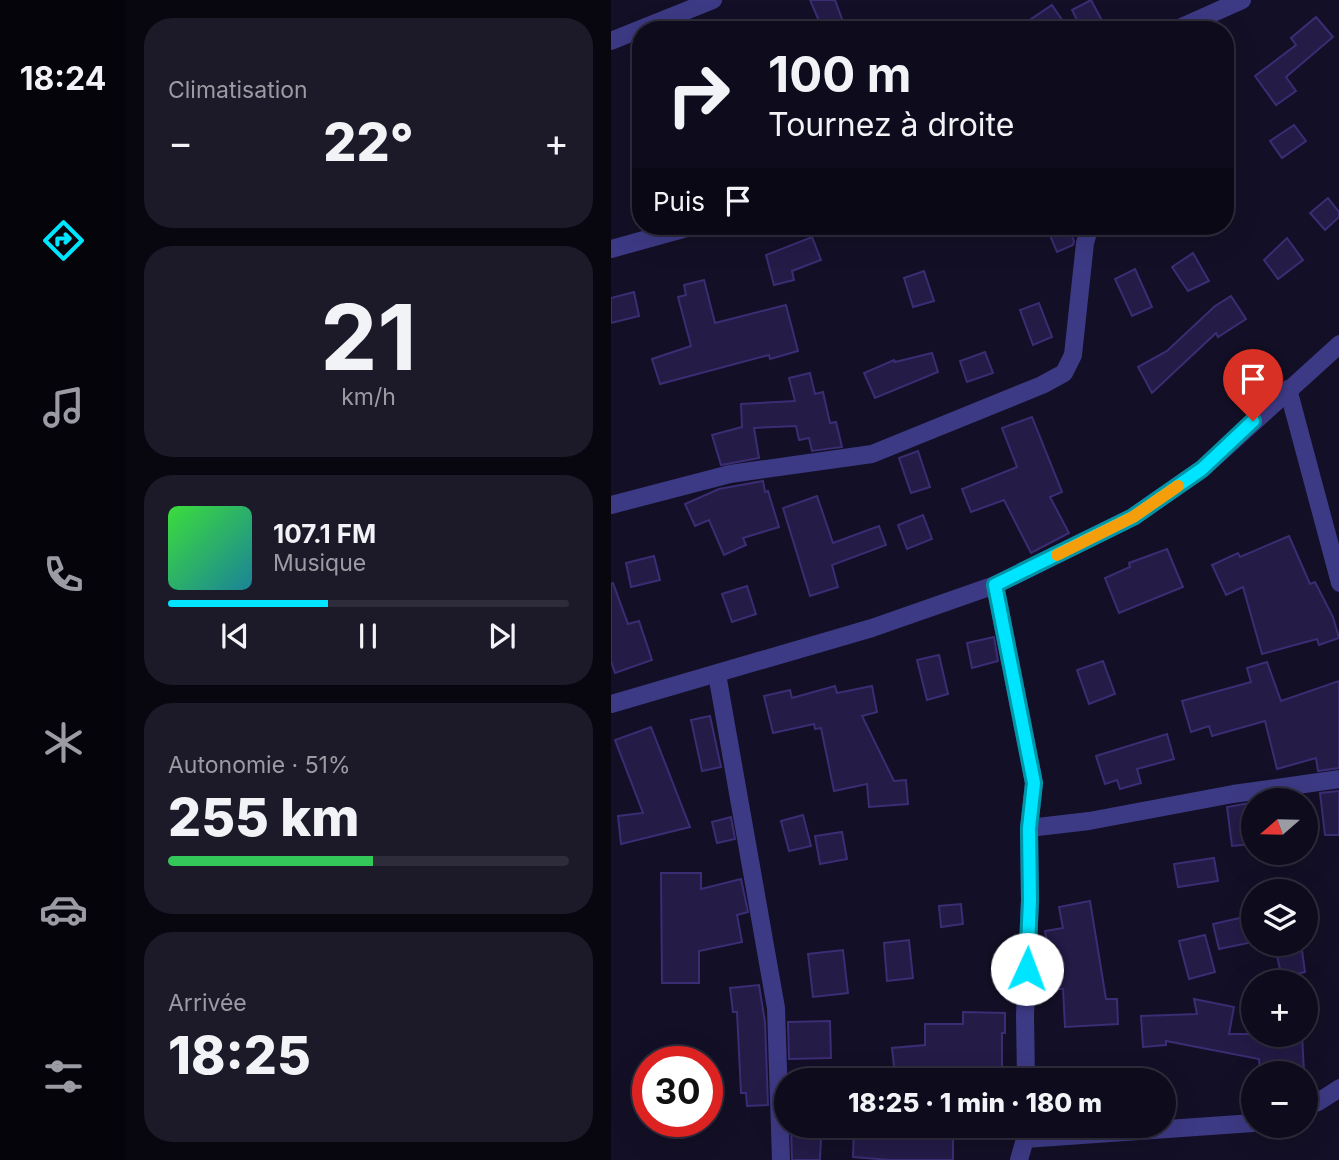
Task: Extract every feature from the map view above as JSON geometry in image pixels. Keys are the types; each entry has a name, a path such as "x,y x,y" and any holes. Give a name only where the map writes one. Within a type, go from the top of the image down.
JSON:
{"street":[{"path":"661,21 713,0"},
{"path":"1195,21 1242,0"},
{"path":"611,41 632,33"},
{"path":"611,248 660,235"},
{"path":"611,505 730,474 872,454 1042,385 1064,373 1073,355 1087,235"},
{"path":"611,704 872,628 995,585 1133,517 1202,469 1339,344"},
{"path":"1288,389 1339,583"},
{"path":"995,585 1034,783 1029,828 1026,1068"},
{"path":"717,674 776,1008 781,1160"},
{"path":"1029,828 1089,821 1233,794 1339,779"},
{"path":"1318,1102 1339,1088"},
{"path":"1176,1126 1241,1123"},
{"path":"1019,1160 1023,1138"}],"building":[{"path":"810,0 835,0 843,21 819,21"},
{"path":"1091,0 1102,21 1078,21 1072,10"},
{"path":"1052,5 1063,21 1028,21"},
{"path":"1316,17 1333,37 1286,77 1296,91 1276,105 1255,76 1296,45 1291,38"},
{"path":"1294,125 1306,141 1282,158 1270,141"},
{"path":"1328,198 1339,212 1339,217 1325,230 1310,213"},
{"path":"1050,235 1072,235 1073,245 1057,252"},
{"path":"812,237 821,260 792,271 794,280 774,285 766,255"},
{"path":"1287,238 1303,260 1278,279 1264,260"},
{"path":"1193,253 1209,281 1188,291 1172,267"},
{"path":"1135,269 1152,307 1132,316 1115,279"},
{"path":"924,271 934,301 913,307 904,278"},
{"path":"704,280 715,323 786,305 798,351 770,359 769,355 660,384 652,359 691,346 678,297 686,295 684,285"},
{"path":"634,292 639,316 611,323 611,298"},
{"path":"1231,296 1246,319 1218,337 1216,333 1152,393 1138,367 1167,351 1215,306"},
{"path":"1039,303 1052,337 1033,345 1020,310"},
{"path":"985,352 993,373 967,382 960,361"},
{"path":"932,353 938,372 875,398 864,373 894,360 895,362"},
{"path":"810,373 815,394 823,392 830,423 836,422 842,447 812,451 809,438 799,440 796,426 754,428 759,458 721,465 712,435 742,427 741,404 795,401 789,378"},
{"path":"1032,417 1062,492 1050,497 1069,533 1031,553 1004,500 971,512 962,489 1017,467 1002,428"},
{"path":"918,451 930,487 911,493 899,458"},
{"path":"763,481 779,527 743,538 746,545 724,555 709,520 695,526 685,504 719,489"},
{"path":"817,496 833,543 879,526 886,545 832,565 838,587 810,596 783,508"},
{"path":"923,515 932,539 907,549 898,525"},
{"path":"1289,536 1310,584 1315,582 1333,617 1339,638 1319,645 1317,639 1262,654 1243,587 1226,595 1212,565 1238,553 1240,557"},
{"path":"1167,549 1183,587 1119,613 1105,578 1130,567 1129,563"},
{"path":"654,556 660,580 631,587 626,563"},
{"path":"613,583 628,624 639,621 652,660 615,673 611,661"},
{"path":"747,586 756,614 732,622 722,594"},
{"path":"994,637 998,661 972,668 967,643"},
{"path":"939,655 948,694 927,700 917,660"},
{"path":"1103,661 1115,694 1089,704 1077,670"},
{"path":"1267,662 1281,701 1339,681 1339,768 1318,771 1316,758 1277,769 1265,721 1212,736 1209,726 1191,732 1182,701 1251,682 1247,668"},
{"path":"835,686 837,693 872,686 877,712 862,716 894,781 906,780 908,804 869,807 867,784 834,791 821,728 815,729 814,724 773,733 764,696 790,690 792,698"},
{"path":"710,716 721,767 702,771 691,720"},
{"path":"651,727 690,827 621,844 618,816 643,813 615,740"},
{"path":"1167,734 1174,759 1137,769 1141,783 1120,789 1117,780 1105,784 1096,756"},
{"path":"1339,791 1339,835 1325,835 1320,793"},
{"path":"1241,805 1241,845 1232,846 1227,807"},
{"path":"803,815 811,846 789,851 781,821"},
{"path":"731,817 735,839 717,843 712,822"},
{"path":"842,832 847,859 820,864 815,836"},
{"path":"1214,858 1218,881 1178,887 1174,864"},
{"path":"661,873 701,873 701,889 741,879 748,912 737,915 742,942 699,951 699,983 662,983"},
{"path":"1090,901 1106,999 1117,999 1118,1024 1065,1027 1063,989 1055,989 1045,931 1063,928 1059,907"},
{"path":"961,904 963,924 941,927 939,906"},
{"path":"1241,918 1241,944 1219,949 1213,924"},
{"path":"1205,935 1215,972 1189,979 1179,941"},
{"path":"909,940 913,978 887,981 884,943"},
{"path":"843,950 848,993 813,997 808,954"},
{"path":"1277,956 1303,956 1305,970 1280,970"},
{"path":"759,985 765,1022 768,1105 747,1106 746,1093 741,1093 737,1012 733,1012 730,988"},
{"path":"1194,999 1234,1007 1229,1034 1241,1034 1241,1047 1303,1047 1303,1061 1259,1061 1166,1041 1166,1045 1143,1047 1141,1016 1197,1014"},
{"path":"963,1012 1005,1013 1002,1068 894,1068 892,1048 925,1045 925,1024 963,1024"},
{"path":"830,1021 831,1058 789,1059 788,1022"},
{"path":"791,1138 821,1138 820,1160 792,1160"},
{"path":"854,1138 953,1138 953,1160 853,1157"}],"slow traffic":[{"path":"1057,555 1133,517 1178,486"}],"route":[{"path":"1027,969 1029,828 1034,783 995,585 1133,517 1202,469 1253,421"}]}
